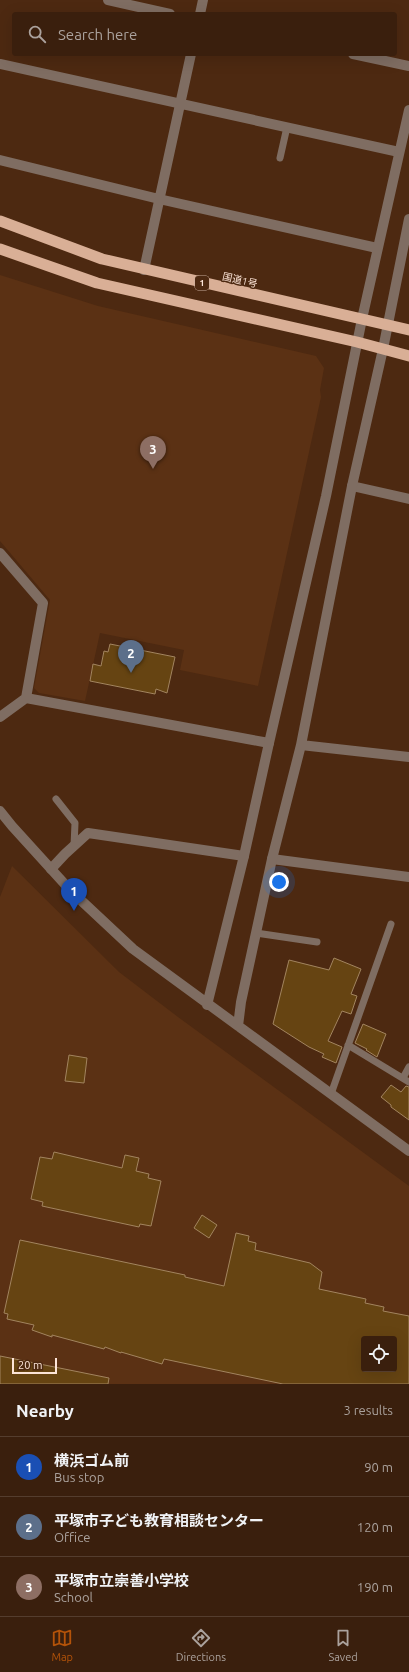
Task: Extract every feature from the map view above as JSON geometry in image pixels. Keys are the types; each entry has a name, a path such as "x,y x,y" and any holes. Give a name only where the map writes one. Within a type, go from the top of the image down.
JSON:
{"highway":[{"name":"国道1号","path":"0,221 102,259 144,270 409,330"},
{"path":"0,249 97,283 357,342 409,356"}],"street":[{"path":"108,0 161,12"},
{"path":"200,12 203,0"},
{"path":"144,270 191,56"},
{"path":"362,56 409,66"},
{"path":"0,64 399,152"},
{"path":"207,1005 244,856 268,743 326,496 377,248 409,110"},
{"path":"0,160 160,200 377,248"},
{"path":"238,1026 241,1002 272,859 301,745 352,486 405,257 409,219"},
{"path":"352,486 409,499"},
{"path":"0,553 43,603 26,698 0,717"},
{"path":"26,698 268,743"},
{"path":"301,745 409,757"},
{"path":"0,811 71,891 133,949 207,1005 409,1151"},
{"path":"51,869 88,833 244,856"},
{"path":"272,859 409,877"}],"lane":[{"path":"280,158 287,127"},
{"path":"56,799 75,823 74,846"},
{"path":"331,1094 392,924"},
{"path":"256,933 317,942"},
{"path":"348,1045 406,1080 409,1067"}],"shaded area":[{"path":"0,275 98,306 316,356 324,368 320,390 321,397 258,686 180,670 184,650 100,633 85,701 39,693 34,688 50,600 0,541"},
{"path":"12,866 119,972 409,1186 409,1384 0,1384 0,897"}],"building":[{"path":"110,644 175,657 167,693 156,689 155,694 90,681 93,664 101,666 104,651 108,652"},
{"path":"334,958 361,969 351,994 357,996 351,1014 342,1011 328,1041 342,1047 336,1063 322,1057 324,1054 309,1047 273,1024 289,960 329,970"},
{"path":"363,1024 386,1034 377,1057 366,1050 367,1049 355,1043"},
{"path":"69,1055 87,1058 84,1083 65,1081"},
{"path":"391,1085 401,1092 406,1086 409,1087 409,1120 391,1107 391,1105 381,1097"},
{"path":"54,1152 122,1168 125,1155 139,1158 136,1171 149,1174 148,1178 161,1181 151,1226 140,1224 139,1227 42,1206 43,1202 31,1199 40,1157 52,1159"},
{"path":"202,1215 217,1225 209,1238 194,1228"},
{"path":"236,1233 249,1236 248,1241 256,1243 255,1250 310,1263 322,1272 319,1289 366,1299 365,1303 384,1307 383,1311 409,1316 409,1384 283,1384 164,1359 162,1364 105,1347 104,1349 52,1335 52,1337 32,1330 34,1325 7,1319 8,1314 4,1313 20,1240 185,1275 185,1277 224,1286"},
{"path":"0,1356 109,1378 108,1384 0,1384"}],"place":[{"name":"平塚市立崇善小学校","path":"153,469"},
{"name":"平塚市子ども教育相談センター","path":"131,673"},
{"name":"横浜ゴム前","path":"74,911"}]}
